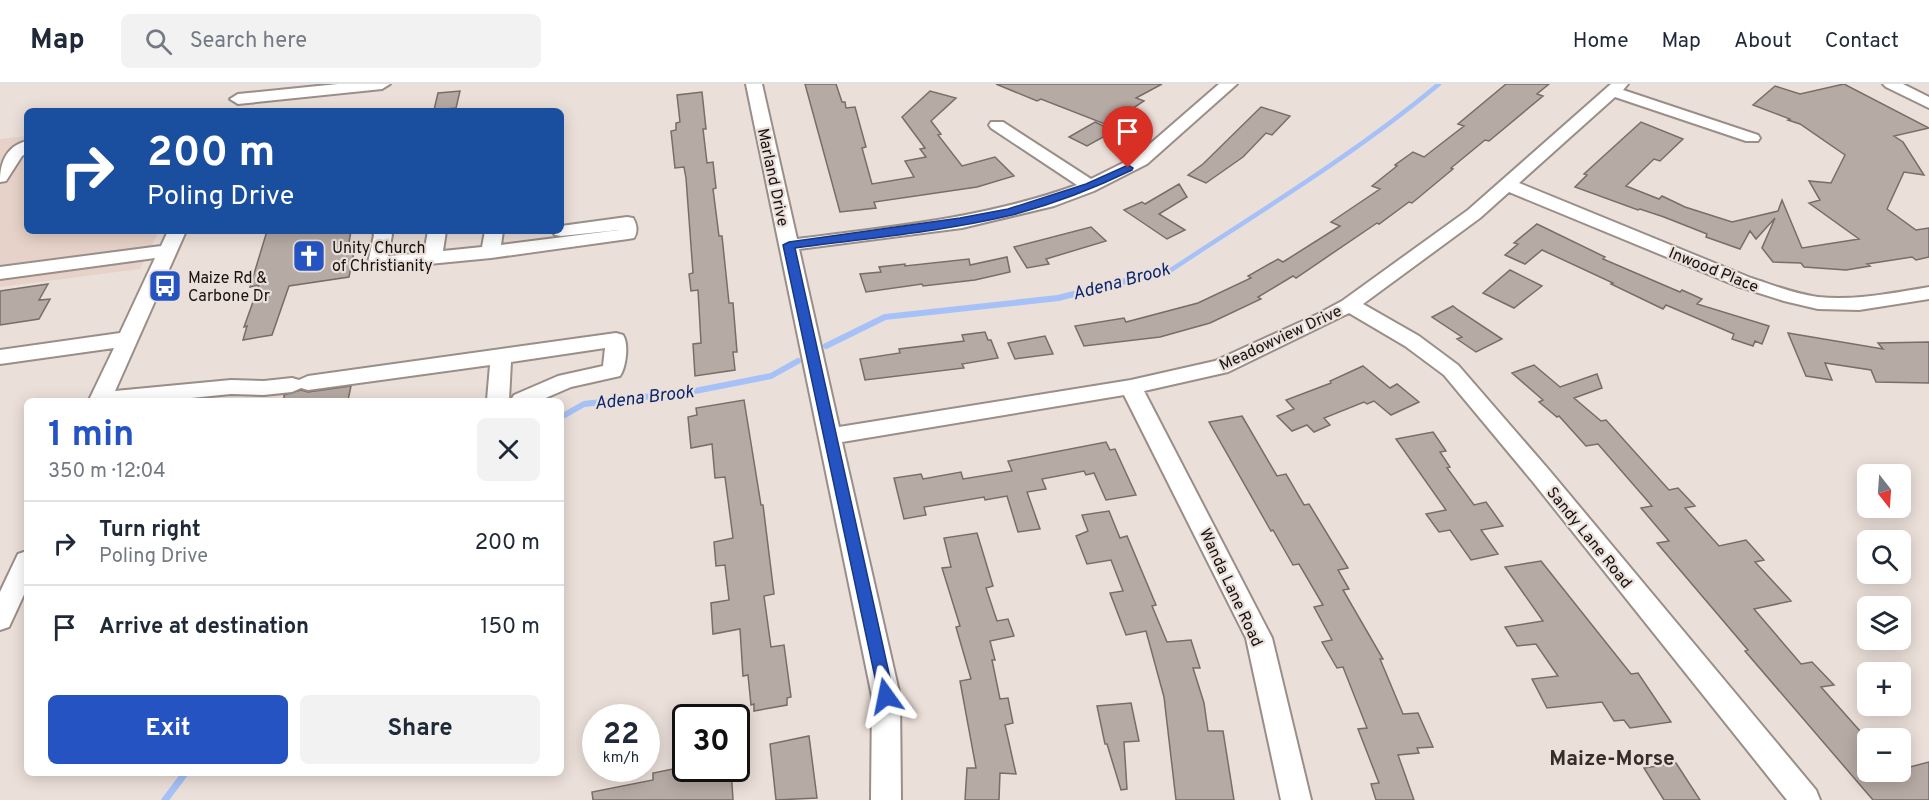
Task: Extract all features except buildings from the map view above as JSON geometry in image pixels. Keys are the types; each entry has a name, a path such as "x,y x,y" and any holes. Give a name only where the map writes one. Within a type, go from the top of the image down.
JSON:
{"street":[{"path":"235,105 245,84"},
{"path":"235,105 321,87 379,84"},
{"name":"Marland Drive","path":"754,84 886,696 885,800"},
{"path":"789,245 960,222 1011,212 1090,186 1128,168 1163,143 1193,112 1229,84"},
{"path":"1891,84 1929,103"},
{"path":"1616,88 1752,138"},
{"name":"Meadowview Drive","path":"830,436 1131,387 1221,367 1325,319 1349,305 1474,214 1616,88"},
{"path":"997,125 1090,186"},
{"path":"0,177 16,153 24,148"},
{"name":"Inwood Place","path":"1508,185 1743,282 1784,295 1818,303 1859,304 1929,292"},
{"path":"493,241 628,234 627,222 564,230"},
{"path":"102,398 176,234"},
{"path":"382,234 377,263 432,258 493,241 540,234"},
{"path":"432,258 436,234"},
{"path":"0,273 167,251"},
{"name":"Sandy Lane Road","path":"1349,305 1412,341 1450,370 1540,476 1805,800"},
{"path":"0,357 127,339"},
{"path":"138,398 223,394 616,340 613,371 554,385 526,398"},
{"path":"554,385 556,348"},
{"path":"498,398 501,356"},
{"name":"Wanda Lane Road","path":"1131,387 1259,638 1296,800"},
{"path":"0,619 24,567"}],"shaded area":[{"path":"24,136 24,234 158,234 140,269 0,287 0,139"}],"waterway":[{"name":"Adena Brook","path":"1160,273 1171,270 1308,181 1407,110 1439,84"},
{"name":"Adena Brook","path":"826,346 885,317 1058,298 1166,271"},
{"name":"Adena Brook","path":"564,415 584,404 695,391 771,376 798,361"},
{"name":"Adena Brook","path":"165,800 183,776"}],"place":[{"name":"Unity Church of Christianity","path":"309,256"},
{"name":"Maize Rd & Carbone Dr","path":"165,286"}],"district":[{"name":"Maize-Morse","path":"1612,758"}],"route":[{"path":"886,696 789,245 960,222 1011,212 1090,186 1128,168"}]}
